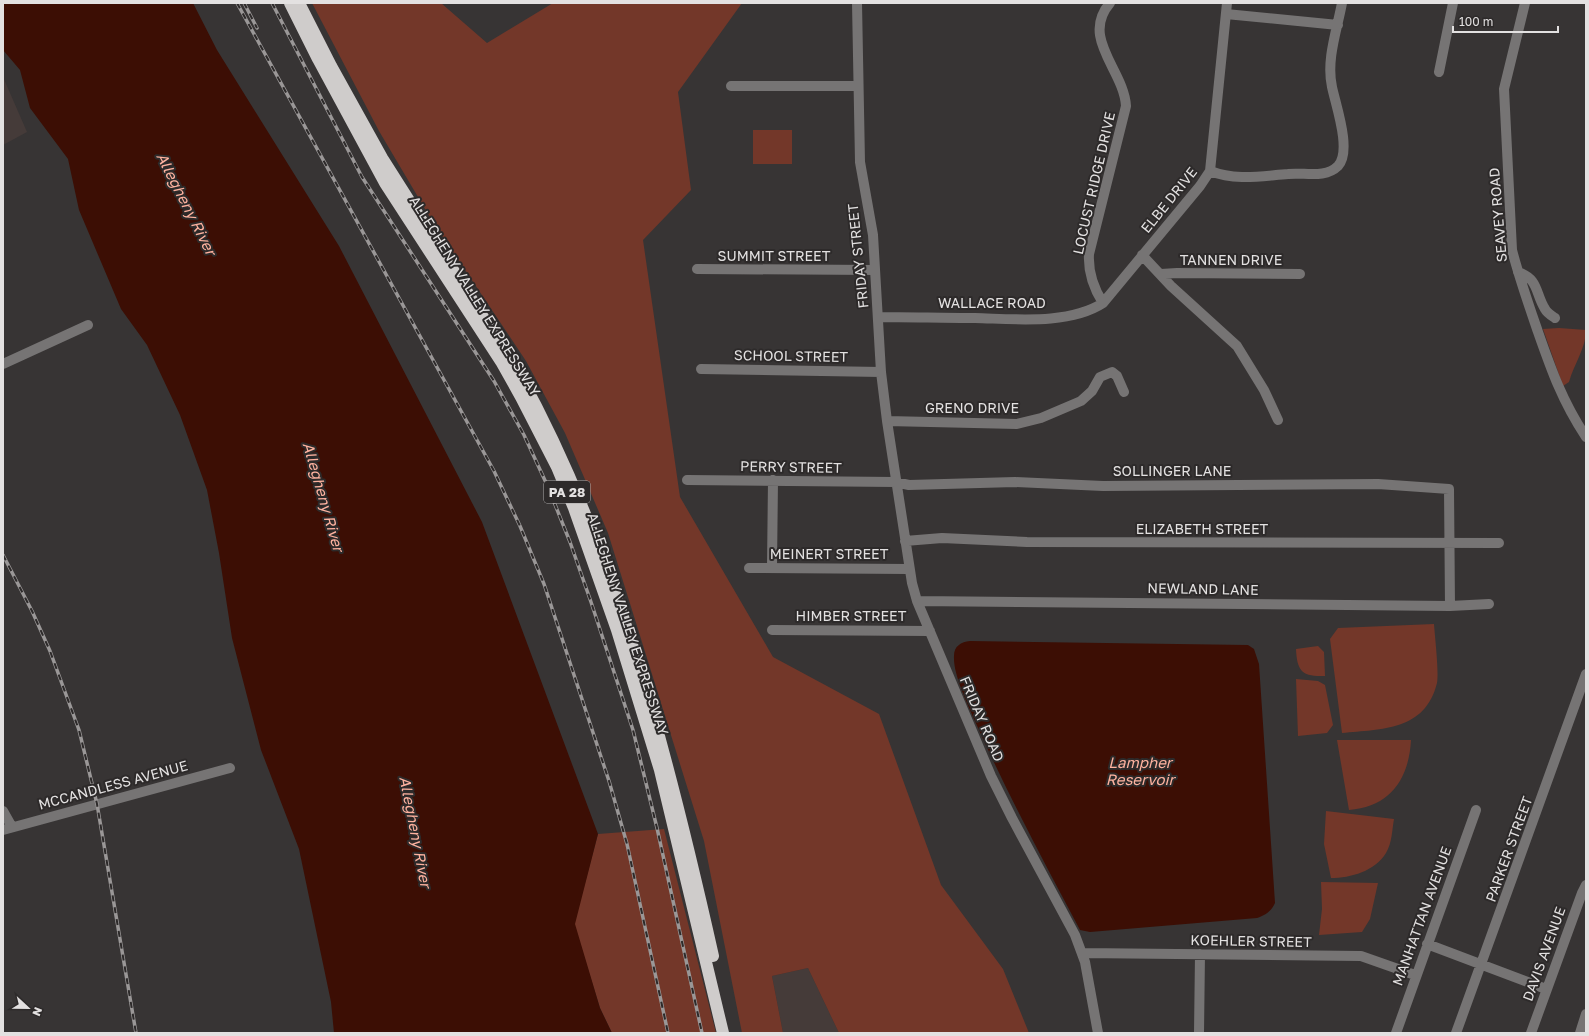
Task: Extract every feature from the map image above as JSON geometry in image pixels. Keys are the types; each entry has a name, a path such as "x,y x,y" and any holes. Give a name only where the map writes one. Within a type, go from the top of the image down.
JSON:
{"highway":[{"name":"ALLEGHENY VALLEY EXPRESSWAY","path":"290,3 318,59 385,183 502,363 554,460 592,555 655,750 723,1033"},
{"name":"ALLEGHENY VALLEY EXPRESSWAY","path":"300,3 331,66 382,158 525,386 553,439 590,523 654,715 679,809 732,1033"}],"street":[{"name":"FRIDAY STREET","path":"857,3 860,162 870,215 881,372 895,482"},
{"name":"LOCUST RIDGE DRIVE","path":"1103,303 1098,294 1090,270 1089,254 1126,106 1124,91 1099,38 1100,18 1110,3"},
{"name":"ELBE DRIVE","path":"1103,303 1118,287 1142,255 1200,186 1210,171 1227,3"},
{"path":"1210,171 1228,177 1239,178 1290,173 1319,174 1332,171 1337,167 1344,154 1344,144 1329,74 1342,3"},
{"path":"1438,72 1453,3"},
{"name":"SEAVEY ROAD","path":"1525,3 1504,88 1511,236 1518,272 1560,394 1586,437"},
{"path":"1226,14 1338,25"},
{"path":"731,86 858,86"},
{"path":"1142,255 1171,286 1237,346 1264,390 1278,420"},
{"name":"SUMMIT STREET","path":"697,270 875,270"},
{"path":"1518,272 1526,275 1533,281 1546,310 1555,318"},
{"name":"TANNEN DRIVE","path":"1161,274 1300,274"},
{"name":"WALLACE ROAD","path":"878,317 1029,319 1071,316 1087,312 1103,303"},
{"path":"3,364 88,325"},
{"name":"SCHOOL STREET","path":"701,369 881,372"},
{"name":"GRENO DRIVE","path":"887,421 1017,424 1041,418 1081,401 1092,391 1100,377 1112,372 1117,376 1124,392"},
{"name":"PERRY STREET","path":"686,480 895,482"},
{"path":"772,567 773,480"},
{"name":"SOLLINGER LANE","path":"895,482 909,485 1015,482 1103,486 1378,484 1449,489 1449,544"},
{"name":"FRIDAY ROAD","path":"895,482 909,569 917,601 991,776 1075,935 1082,953 1098,1033"},
{"name":"ELIZABETH STREET","path":"905,541 942,538 1026,542 1499,543"},
{"path":"1449,544 1450,606"},
{"name":"MEINERT STREET","path":"749,568 909,569"},
{"name":"NEWLAND LANE","path":"917,601 1450,606 1489,604"},
{"name":"HIMBER STREET","path":"772,630 930,631"},
{"name":"PARKER STREET","path":"1456,1033 1482,965 1586,674"},
{"name":"MCCANDLESS AVENUE","path":"8,828 230,768"},
{"name":"MANHATTAN AVENUE","path":"1396,1033 1415,975 1476,810"},
{"path":"3,811 8,828"},
{"name":"DAVIS AVENUE","path":"1531,1033 1546,989 1586,885"},
{"path":"1427,944 1546,989"},
{"name":"KOEHLER STREET","path":"1082,953 1361,956 1415,975"},
{"path":"1199,1033 1200,954"},
{"path":"1580,1033 1586,1014"}],"shaded area":[{"path":"312,3 441,3 487,43 553,3 742,3 678,92 691,190 643,240 680,497 773,657 879,714 941,885 1003,969 1029,1033 839,1033 808,968 772,976 783,1033 742,1033 704,841 608,533 565,433 526,361 431,219 379,131"},
{"path":"3,77 27,132 3,145"},
{"path":"753,130 792,130 792,164 753,164"},
{"path":"1559,328 1586,330 1582,350 1569,382 1563,386 1543,329"},
{"path":"1434,624 1437,683 1431,699 1423,710 1412,719 1386,728 1342,733 1330,639 1338,628"},
{"path":"1318,646 1324,652 1325,676 1306,674 1302,671 1298,663 1296,649"},
{"path":"1296,679 1318,681 1325,685 1333,725 1327,733 1298,736"},
{"path":"1337,740 1411,740 1406,767 1395,788 1386,797 1376,803 1363,808 1349,810"},
{"path":"1326,811 1394,819 1390,845 1386,853 1369,869 1346,877 1331,878 1324,844"},
{"path":"664,829 716,1033 612,1033 600,1008 574,924 598,834"},
{"path":"1321,882 1378,883 1370,919 1362,932 1319,935 1322,909"},
{"path":"808,968 839,1033 783,1033 772,976"}],"water":[{"name":"Allegheny River","path":"3,3 193,3 217,50 339,246 482,522 598,834 575,924 600,1008 612,1033 334,1033 331,1002 299,849 261,750 232,638 219,553 207,490 180,415 147,345 121,309 79,210 68,159 30,108 20,70 3,50"},
{"name":"Lampher Reservoir","path":"970,641 1248,645 1254,649 1259,664 1275,903 1272,909 1257,918 1090,932 1080,930 1012,799 986,746 961,688 954,663 954,653 959,645"}],"railway":[{"path":"237,3 494,471 520,526 544,584 609,781 627,844 668,1033"},
{"path":"244,3 257,28"},
{"path":"272,3 362,177 494,381 524,435 548,487 570,542 591,602 633,730 657,828 702,1033"},
{"path":"3,555 32,611 50,651 79,730 97,804 136,1033"}]}
